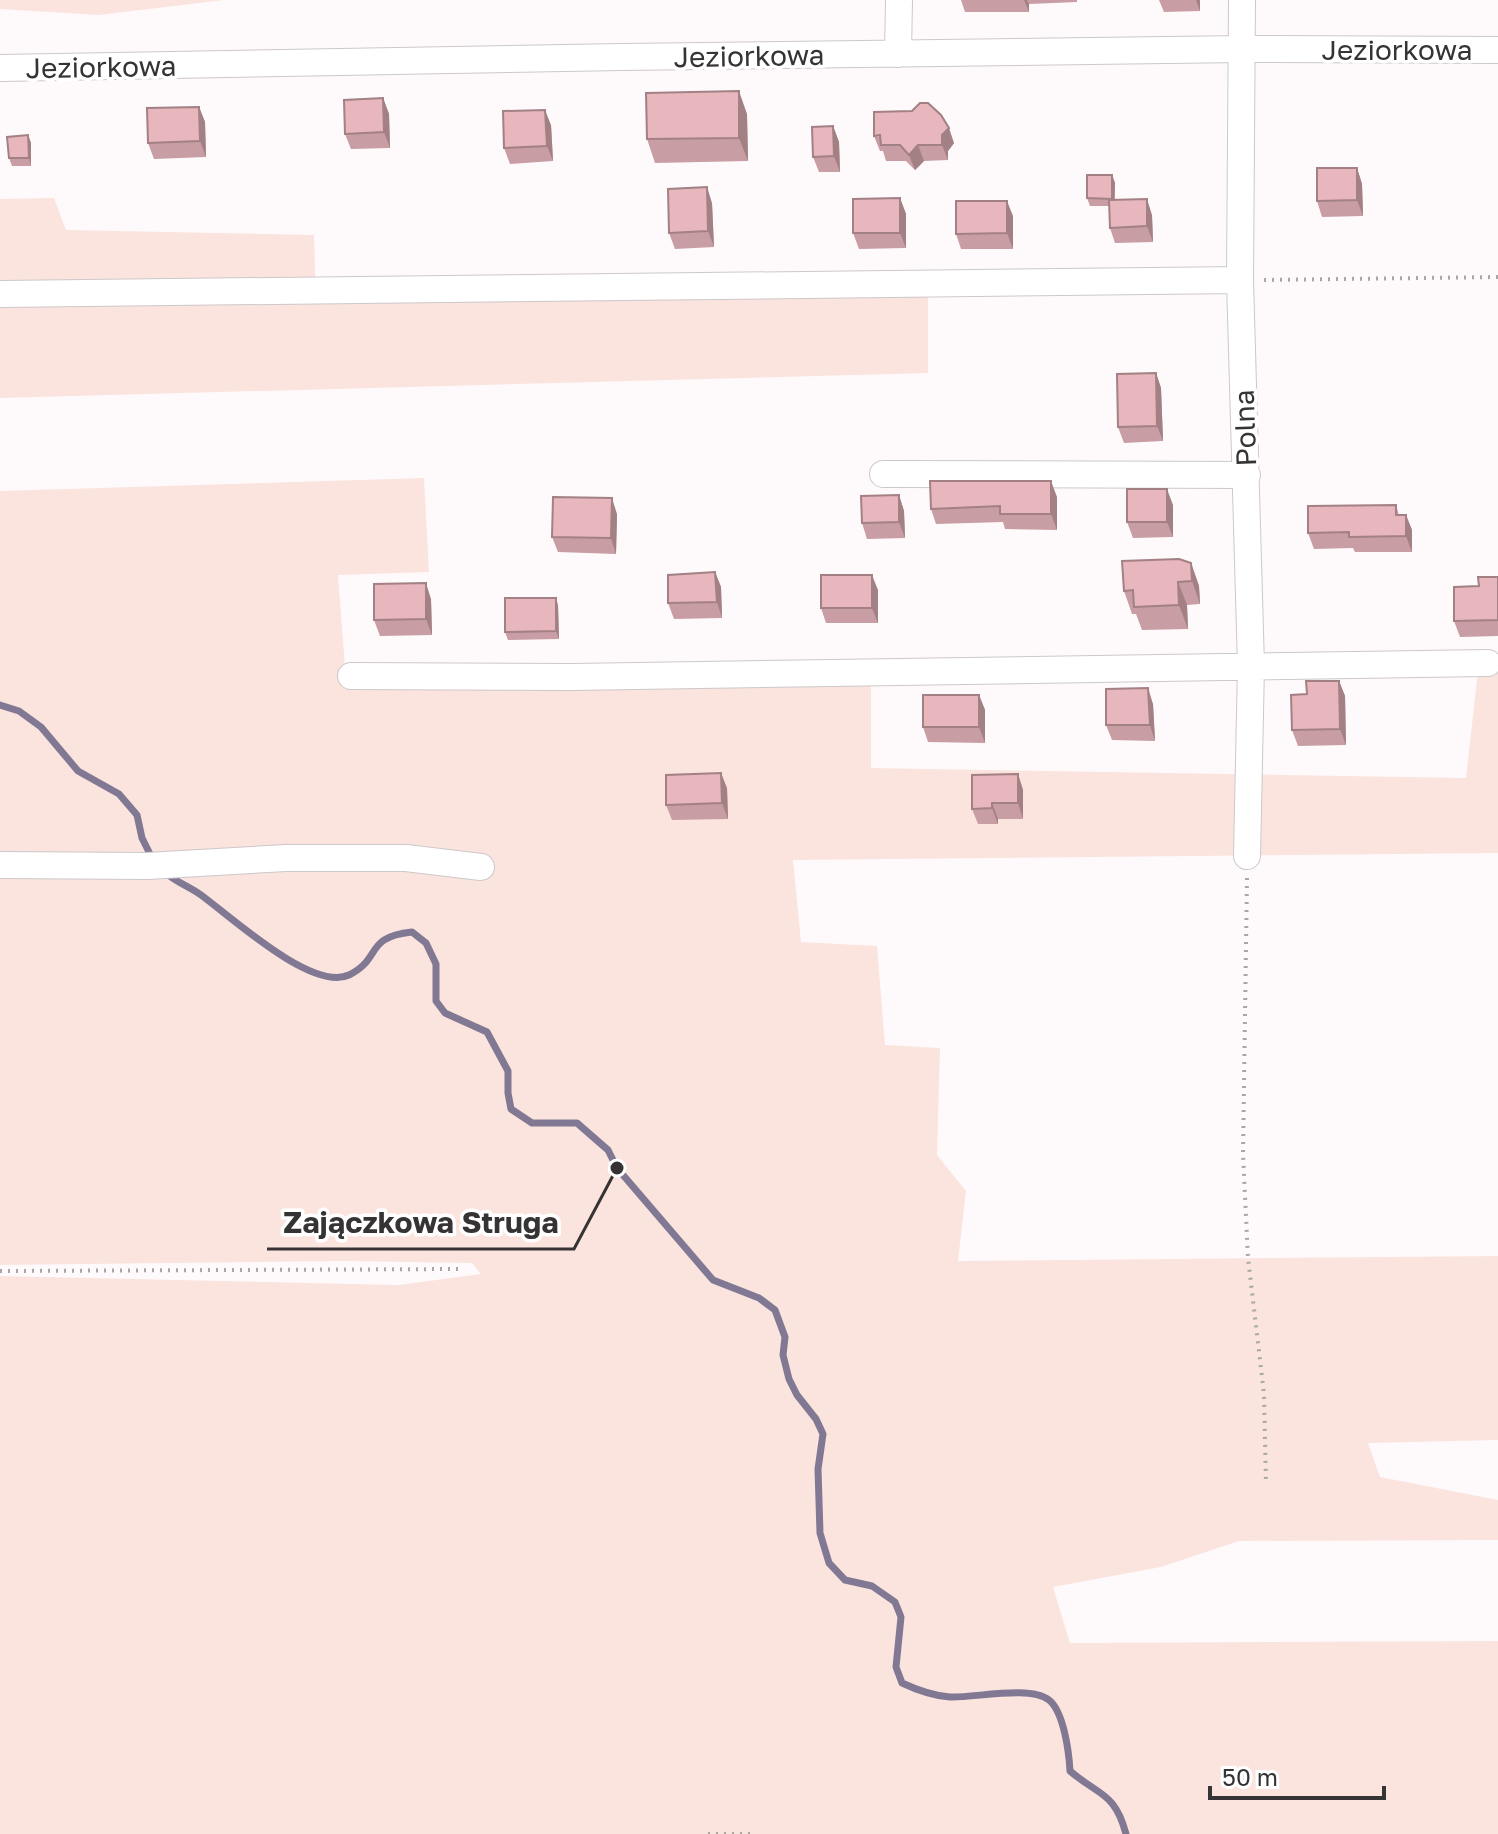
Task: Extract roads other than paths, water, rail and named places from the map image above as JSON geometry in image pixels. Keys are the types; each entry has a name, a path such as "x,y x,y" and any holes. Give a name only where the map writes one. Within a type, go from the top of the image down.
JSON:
{"street":[{"path":"898,54 899,0"},
{"name":"Polna","path":"1242,0 1240,280 1251,666 1247,856"},
{"name":"Jeziorkowa","path":"0,68 1243,49 1498,50"},
{"path":"0,294 1240,280"},
{"path":"883,474 1247,475"},
{"path":"351,676 572,677 1488,663"},
{"path":"0,865 147,866 286,858 406,858 481,867"}],"waterway":[{"path":"0,705 19,711 41,727 78,771 119,794 137,815 142,838 153,860"},
{"path":"165,872 272,949 314,973 333,977 349,975 359,969 380,944 397,935 412,932 426,943 436,964 436,1001 445,1013 487,1032 508,1071 511,1109 532,1123 577,1123 608,1150 617,1168 713,1280 759,1298 775,1310 785,1337 783,1355 789,1379 823,1434 818,1469 820,1533 829,1563 845,1580 872,1586 895,1602 901,1617 896,1667 902,1683 944,1696 1029,1693 1049,1700 1062,1723 1070,1771 1111,1802 1126,1834"}],"place":[{"name":"Zajączkowa Struga","path":"617,1168"}]}
